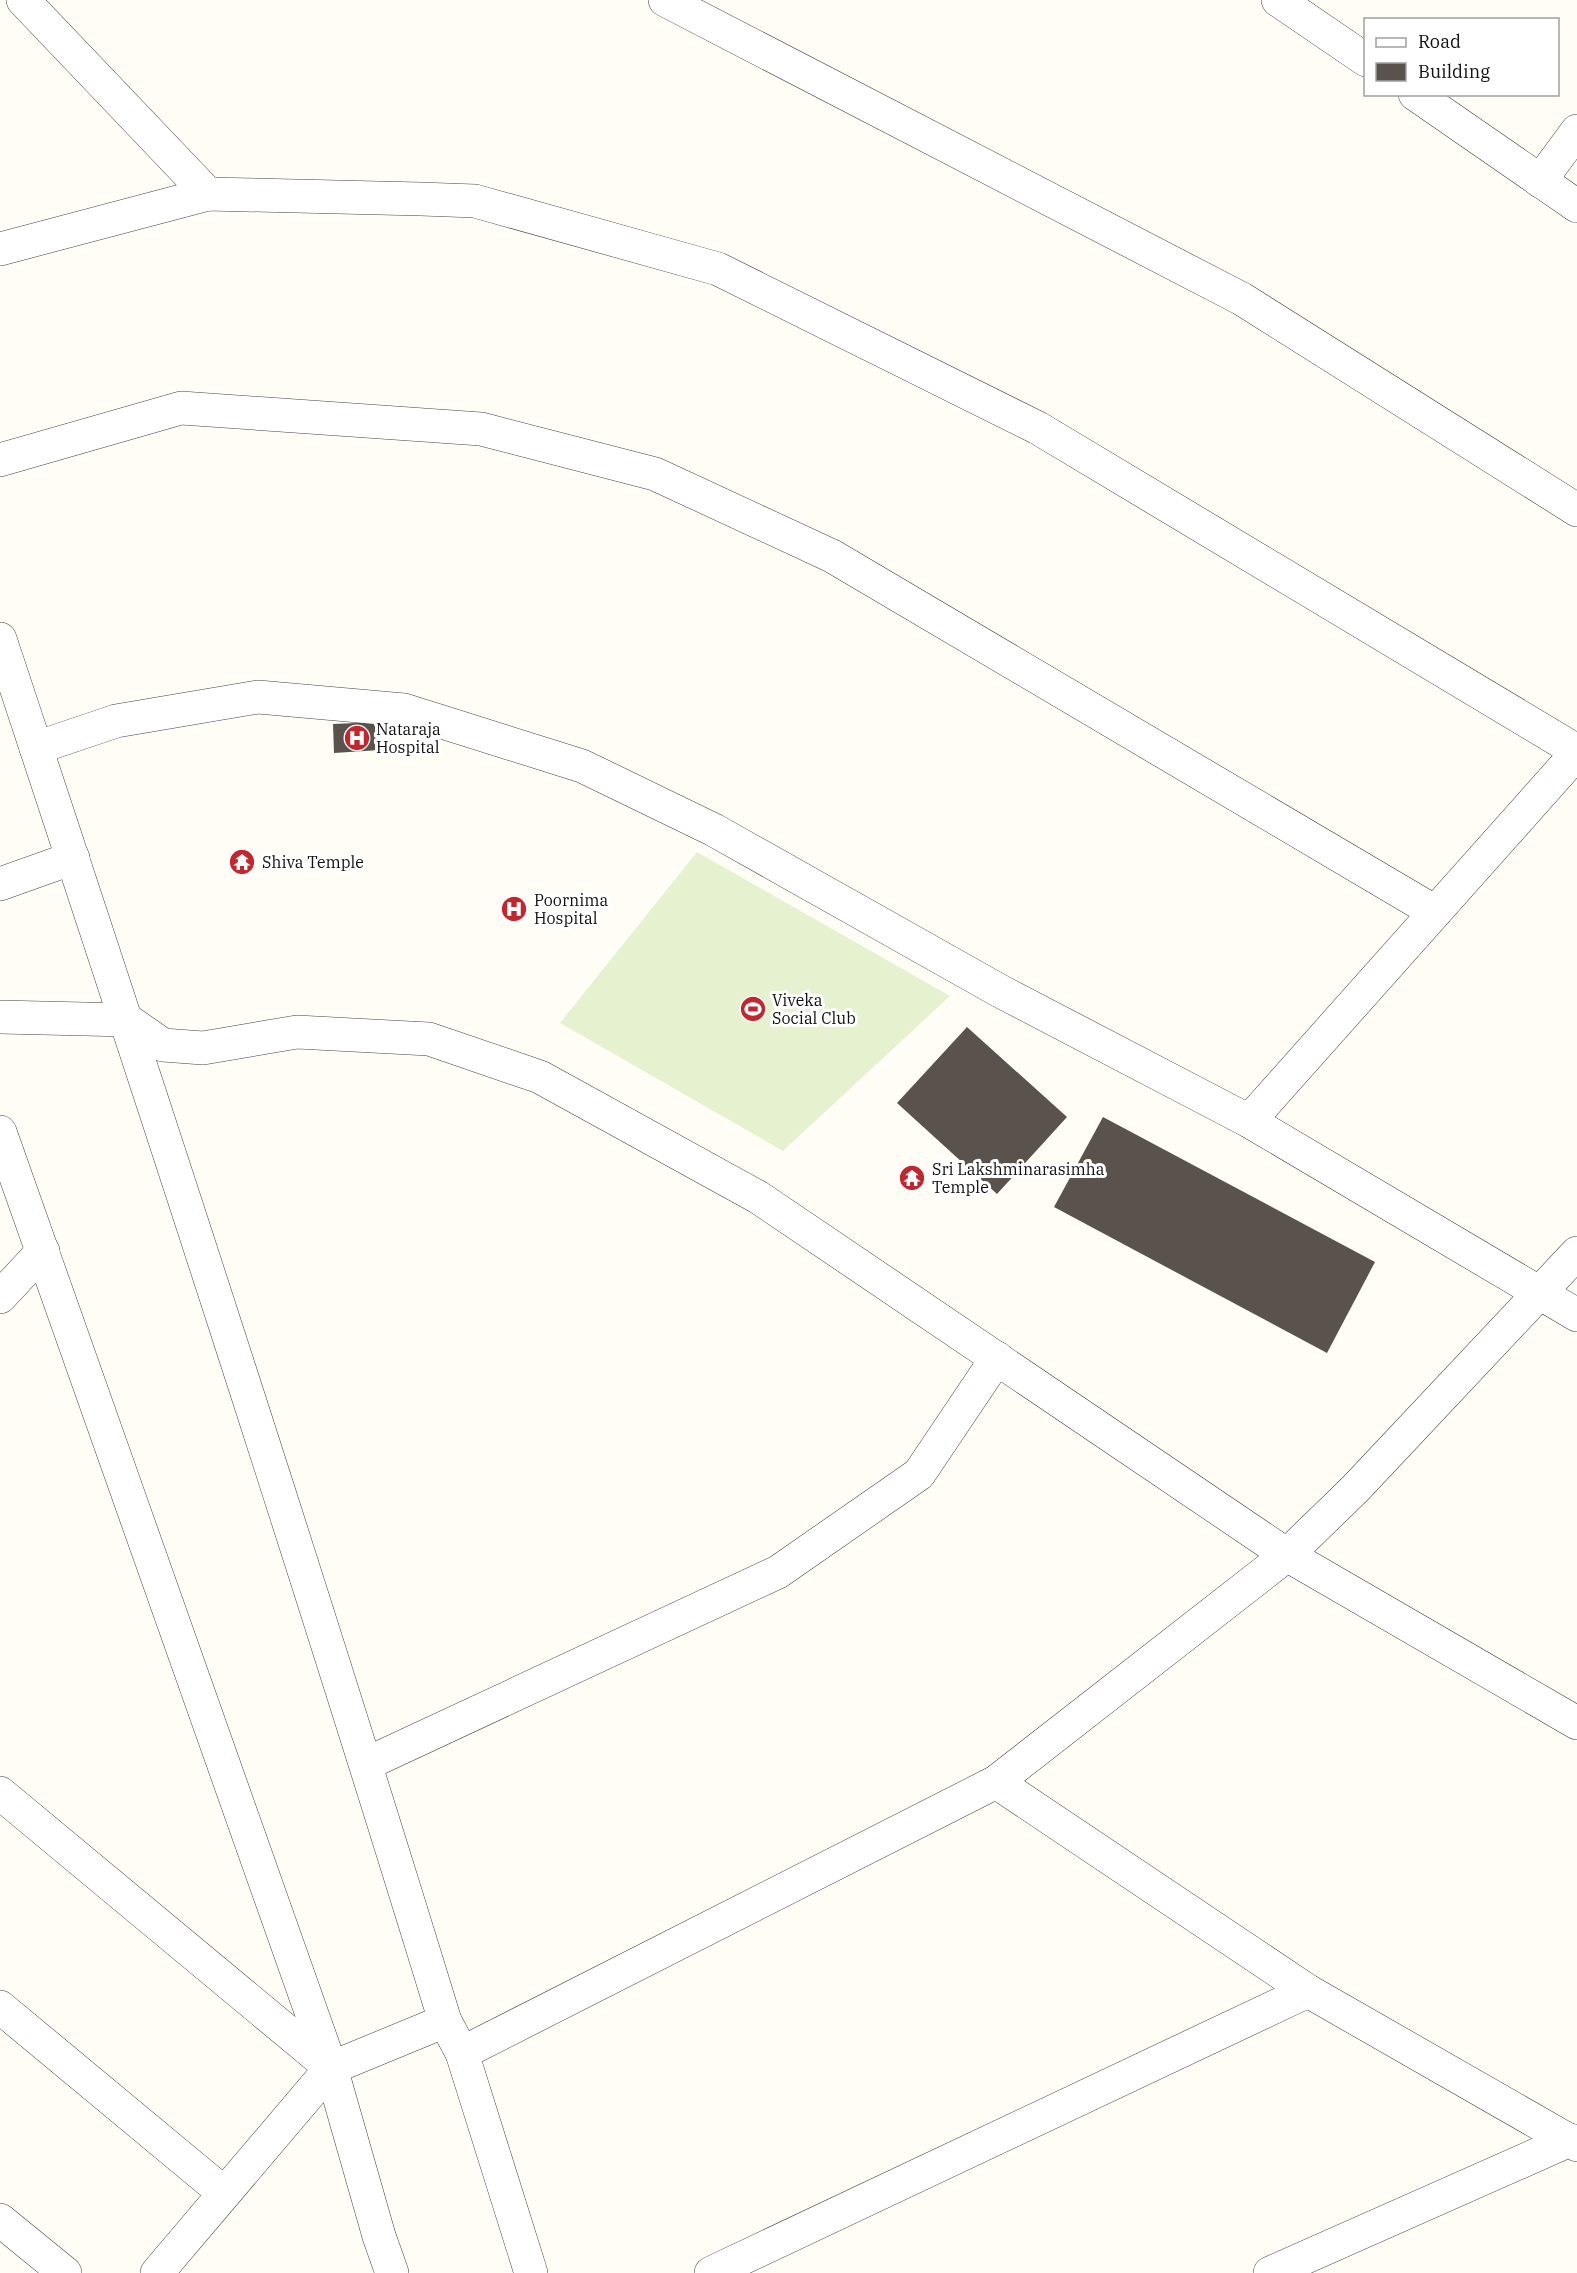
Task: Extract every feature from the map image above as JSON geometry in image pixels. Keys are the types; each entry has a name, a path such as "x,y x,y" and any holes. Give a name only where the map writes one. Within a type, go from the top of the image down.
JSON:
{"street":[{"path":"23,0 208,194"},
{"path":"665,0 1242,298 1577,510"},
{"path":"1278,0 1364,59"},
{"path":"1418,96 1577,206"},
{"path":"1540,181 1577,131"},
{"path":"0,249 208,194 475,201 718,269 1038,428 1577,752 1249,1121"},
{"path":"0,460 181,408 481,429 655,474 832,556 1435,912"},
{"path":"0,639 127,1020 366,1764 445,2021 462,2053 531,2273"},
{"path":"36,748 116,721 258,697 404,710 582,766 714,830 1000,991 1249,1121 1577,1316"},
{"path":"0,884 73,858"},
{"path":"0,1017 127,1020 163,1045 203,1048 297,1032 429,1039 540,1077 758,1197 1287,1555 1577,1723"},
{"path":"0,1132 331,2068 379,2236 392,2273"},
{"path":"0,1297 43,1251"},
{"path":"462,2053 996,1782 1287,1555 1355,1489 1577,1253"},
{"path":"366,1764 778,1572 919,1474 997,1359"},
{"path":"996,1782 1308,1991 1573,2143"},
{"path":"0,1793 331,2068"},
{"path":"711,2273 1308,1991"},
{"path":"0,2007 224,2193"},
{"path":"158,2273 331,2068 445,2021"},
{"path":"1270,2273 1573,2143"},
{"path":"0,2220 65,2273"}],"green space":[{"name":"Viveka Social Club","path":"697,852 950,996 783,1151 560,1023"}],"building":[{"path":"378,722 380,750 334,753 333,724"},
{"path":"967,1027 1067,1117 997,1194 897,1103"},
{"path":"1103,1117 1375,1262 1327,1353 1054,1207"}],"place":[{"name":"Nataraja Hospital","path":"357,738"},
{"name":"Shiva Temple","path":"242,862"},
{"name":"Poornima Hospital","path":"514,909"},
{"name":"Viveka Social Club","path":"753,1009"},
{"name":"Sri Lakshminarasimha Temple","path":"912,1178"}]}
